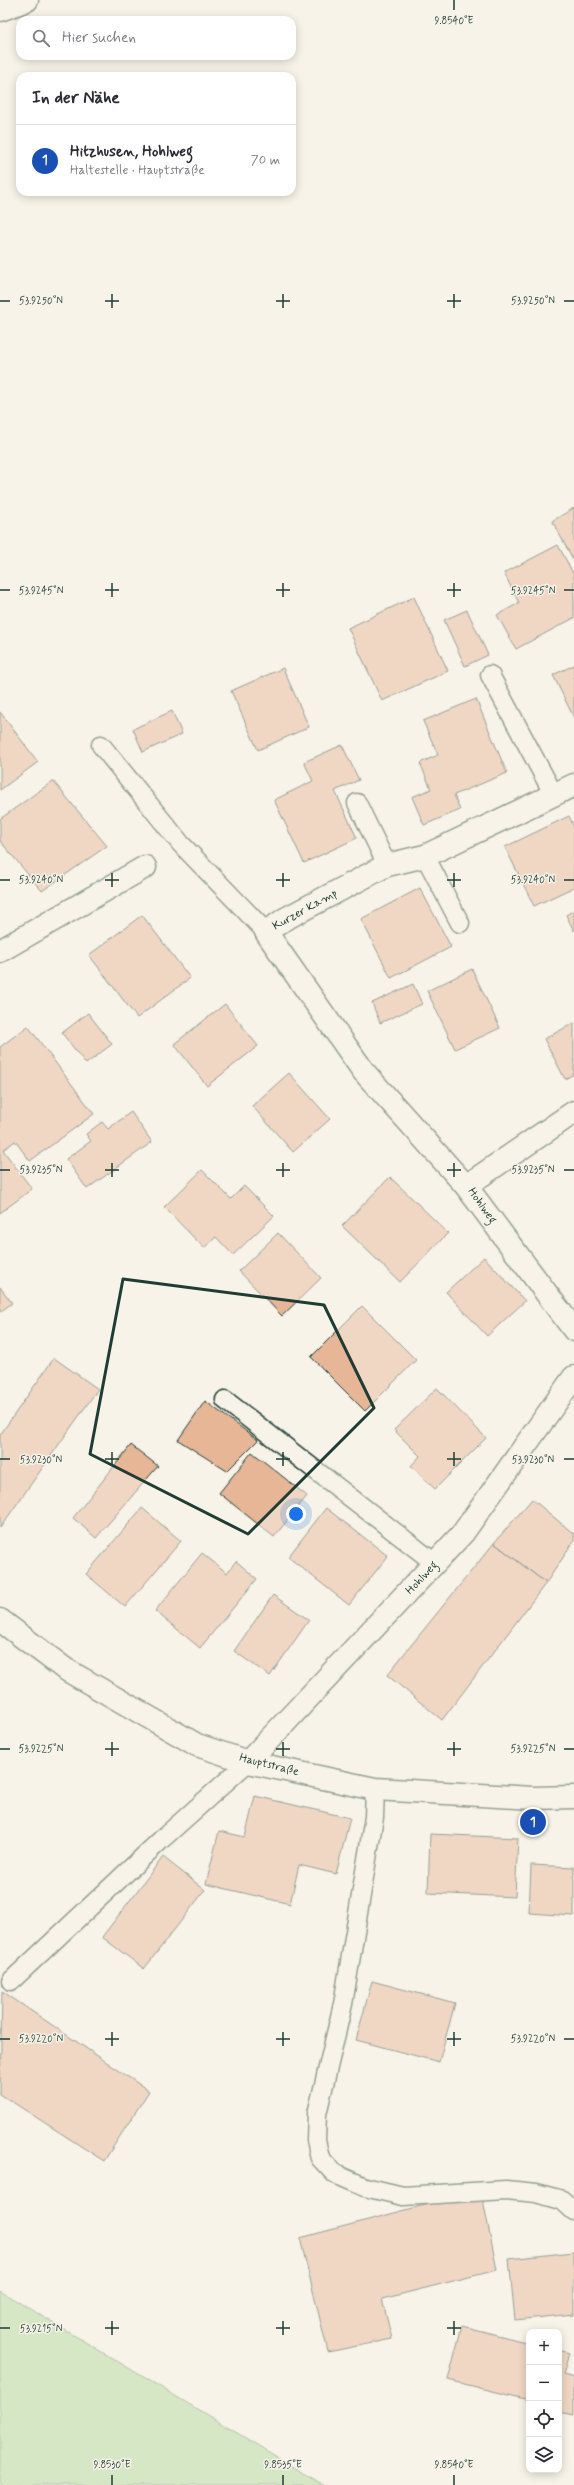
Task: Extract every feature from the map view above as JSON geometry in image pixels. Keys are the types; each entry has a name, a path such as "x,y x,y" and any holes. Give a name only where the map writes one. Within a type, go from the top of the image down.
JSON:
{"street":[{"path":"0,10 27,0"},
{"name":"Kurzer Kamp","path":"466,1186 364,1072 266,932 285,919 387,865 425,856 574,785"},
{"path":"0,951 144,866"},
{"name":"Hohlweg","path":"574,1112 466,1186 574,1330"},
{"name":"Hohlweg","path":"248,1762 436,1564 463,1533 574,1377"},
{"name":"Hauptstraße","path":"0,1620 65,1669 197,1745 248,1762 375,1789 533,1798 574,1797"}],"lane":[{"path":"490,675 554,795"},
{"path":"102,745 181,844 266,932"},
{"path":"357,803 387,865"},
{"path":"425,856 460,923"},
{"path":"225,1400 436,1564"},
{"path":"11,1981 162,1839 248,1762"},
{"path":"375,1789 374,1817 342,2004 317,2114 316,2140 320,2158 335,2174 365,2187 403,2196 506,2190 536,2193 562,2200 574,2211"}],"highlighted area":[{"path":"123,1279 324,1305 374,1408 248,1534 90,1454"}],"green space":[{"path":"0,2291 324,2485 0,2485"}],"building":[{"path":"574,508 574,561 552,521"},
{"path":"558,545 574,575 574,618 516,649 497,615 519,603 504,573"},
{"path":"414,597 448,671 382,701 348,628"},
{"path":"467,610 488,655 465,666 444,620"},
{"path":"574,665 574,718 553,675"},
{"path":"283,668 309,727 258,750 231,691"},
{"path":"476,699 507,773 454,795 460,810 424,825 412,797 431,789 420,763 438,755 423,721"},
{"path":"172,711 182,734 143,752 133,729"},
{"path":"0,712 38,762 0,790"},
{"path":"342,745 359,780 335,791 357,838 304,863 274,800 313,781 304,762"},
{"path":"53,781 107,846 42,891 0,841 0,819"},
{"path":"569,816 574,827 574,887 534,906 505,847"},
{"path":"420,888 451,947 391,978 361,919"},
{"path":"574,910 574,931 566,915"},
{"path":"142,915 190,978 137,1018 89,955"},
{"path":"472,969 500,1028 455,1049 427,991"},
{"path":"413,984 422,1004 380,1023 372,1003"},
{"path":"225,1004 258,1046 207,1086 174,1044"},
{"path":"88,1013 112,1044 86,1064 62,1033"},
{"path":"574,1023 574,1074 565,1079 544,1039"},
{"path":"28,1026 94,1114 30,1161 15,1141 3,1150 32,1189 0,1213 0,1047"},
{"path":"289,1073 330,1119 293,1152 252,1106"},
{"path":"131,1112 152,1142 87,1189 66,1159 91,1141 86,1134 102,1122 108,1129"},
{"path":"202,1170 231,1199 244,1186 274,1216 233,1255 216,1237 204,1248 164,1207"},
{"path":"390,1177 448,1233 400,1282 342,1226"},
{"path":"278,1233 321,1278 282,1316 239,1271"},
{"path":"484,1257 525,1301 487,1336 446,1292"},
{"path":"0,1287 12,1303 0,1312"},
{"path":"362,1306 416,1360 365,1411 311,1357"},
{"path":"54,1358 98,1389 0,1528 0,1435"},
{"path":"437,1388 486,1438 435,1489 411,1466 420,1456 394,1430"},
{"path":"205,1401 258,1440 227,1471 178,1440"},
{"path":"131,1445 158,1466 96,1538 73,1518"},
{"path":"252,1452 307,1496 274,1537 219,1493"},
{"path":"532,1499 574,1534 574,1541 546,1583 494,1543"},
{"path":"142,1508 181,1541 125,1607 86,1574"},
{"path":"326,1508 388,1556 349,1605 288,1557"},
{"path":"494,1543 546,1583 442,1720 387,1675"},
{"path":"202,1553 227,1573 236,1561 257,1579 200,1648 155,1611"},
{"path":"273,1595 309,1620 270,1676 234,1651"},
{"path":"255,1796 350,1818 336,1874 299,1865 290,1904 206,1884 219,1831 245,1837"},
{"path":"430,1834 518,1838 515,1897 428,1893"},
{"path":"163,1857 205,1890 144,1969 102,1937"},
{"path":"531,1865 574,1867 574,1916 529,1913"},
{"path":"372,1981 455,2003 439,2062 356,2040"},
{"path":"2,1991 149,2091 104,2161 0,2094"},
{"path":"481,2190 497,2270 382,2299 392,2339 328,2352 300,2238"},
{"path":"574,2252 574,2314 515,2320 509,2259"},
{"path":"462,2326 526,2342 526,2399 448,2380"},
{"path":"562,2351 569,2353 563,2375 574,2378 574,2415 562,2413"}],"place":[{"name":"Hitzhusen, Hohlweg","path":"533,1822"}]}
